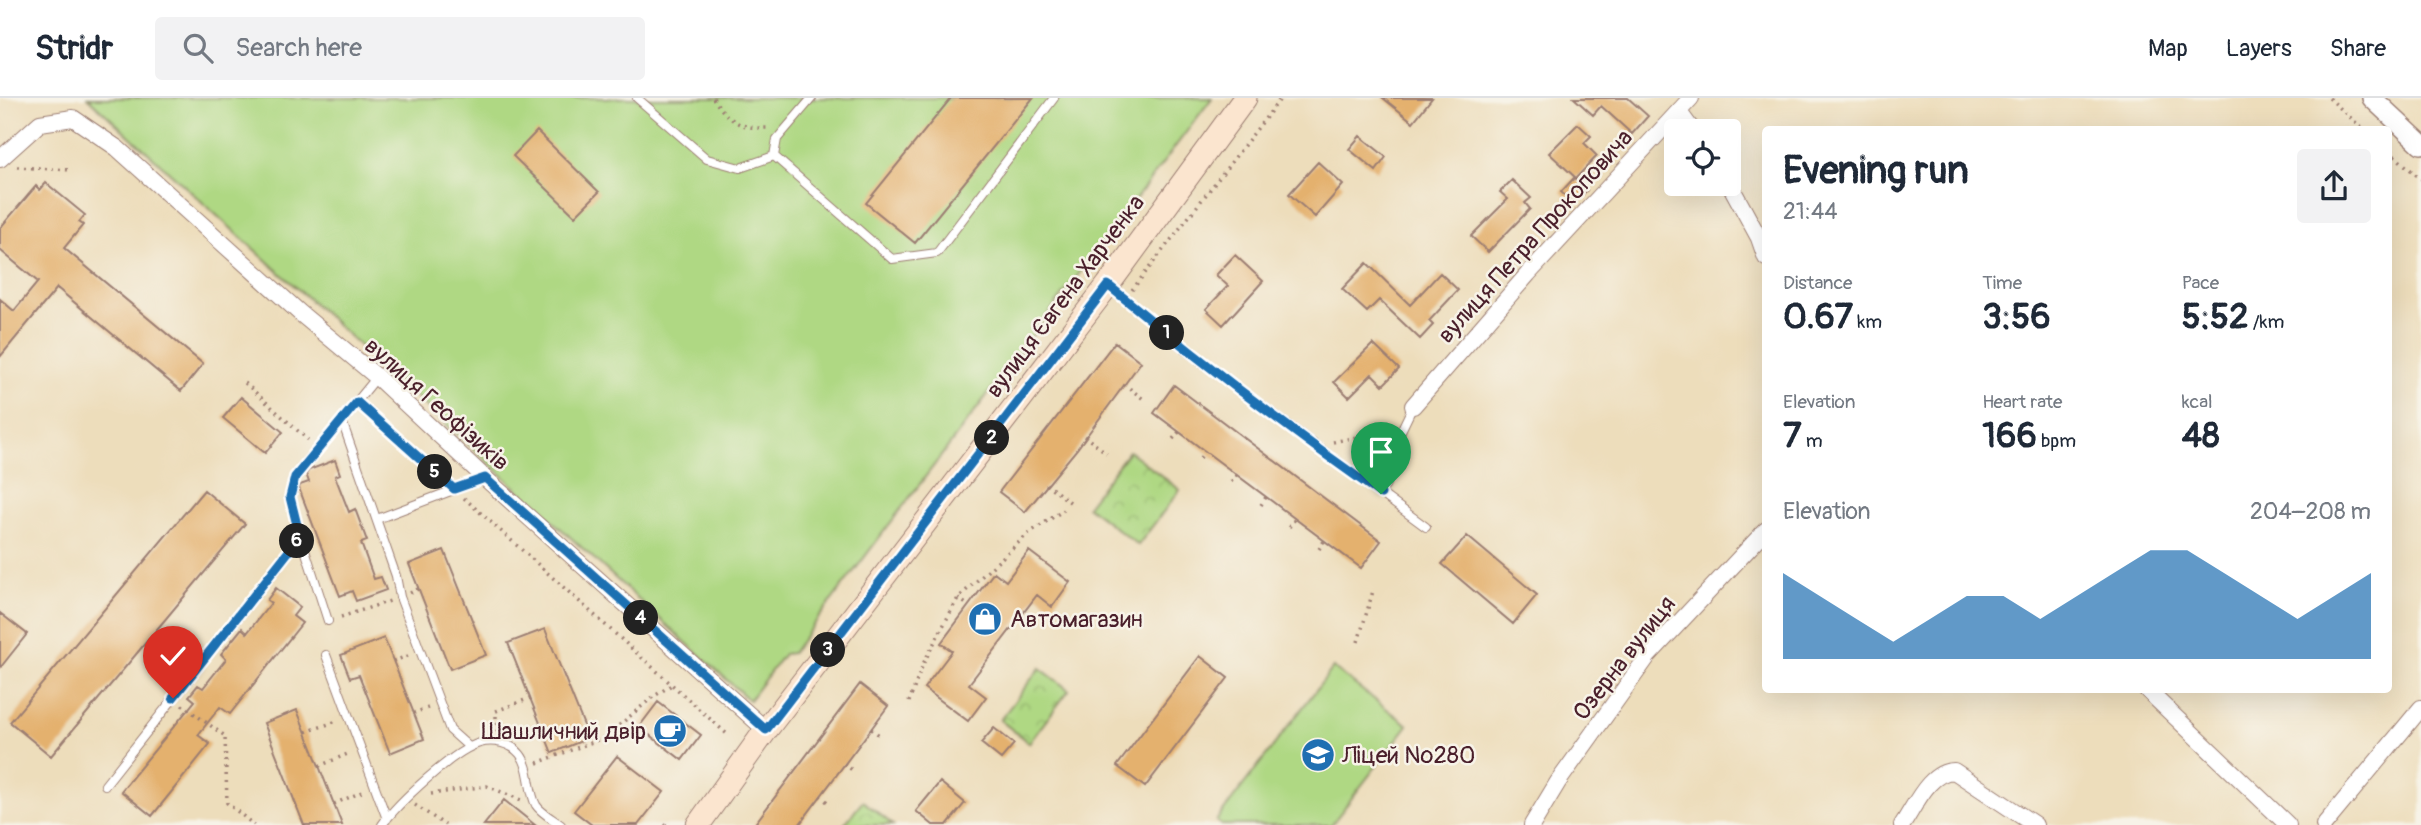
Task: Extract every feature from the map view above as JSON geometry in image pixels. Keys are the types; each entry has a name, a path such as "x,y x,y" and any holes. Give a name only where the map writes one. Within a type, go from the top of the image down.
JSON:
{"main road":[{"name":"вулиця Євгена Харченка","path":"698,825 766,730 1108,285 1245,98"}],"street":[{"name":"вулиця Петра Прокоповича","path":"1413,406 1528,274 1691,98"},
{"path":"2372,98 2421,144"},
{"path":"1679,112 1684,119"},
{"name":"вулиця Геофізиків","path":"6,163 40,123 74,118 117,148 300,313 377,377 485,478 766,730"},
{"path":"1737,196 1762,239"},
{"name":"Озерна вулиця","path":"1532,825 1558,782 1648,656 1762,534"},
{"path":"2150,693 2288,825"},
{"path":"2324,825 2421,708"},
{"path":"1902,825 1938,774 1954,771 2035,825"}],"lane":[{"path":"637,98 707,159 740,167 774,156"},
{"path":"774,156 777,139 812,98"},
{"path":"774,156 892,259 937,253 1054,98"},
{"path":"1108,285 1186,350 1426,527"},
{"path":"328,621 300,537 290,497 295,477 377,377"},
{"path":"1381,494 1394,467 1398,437 1413,406"},
{"path":"342,421 397,576 401,597 450,730 469,747"},
{"path":"377,519 485,478"},
{"path":"105,785 300,537"},
{"path":"326,655 375,787 384,822"},
{"path":"384,822 404,797 469,747 482,742 496,742 519,752 538,807 561,825"}],"path":[{"path":"713,98 724,115 749,128 787,128"},
{"path":"2329,98 2360,126"},
{"path":"2392,154 2421,179"},
{"path":"6,163 71,170"},
{"path":"245,383 319,449"},
{"path":"1124,384 1146,401"},
{"path":"357,402 728,735"},
{"path":"1314,447 1371,434 1413,406"},
{"path":"1173,439 1179,432"},
{"path":"1084,436 1107,453"},
{"path":"1200,458 1205,451"},
{"path":"1231,482 1236,475"},
{"path":"1046,484 1070,502"},
{"path":"1261,505 1266,497"},
{"path":"909,702 923,664 958,598 1029,533 1064,510"},
{"path":"1289,527 1295,519"},
{"path":"1319,549 1324,541"},
{"path":"1358,642 1373,591"},
{"path":"328,621 401,597"},
{"path":"958,598 969,606"},
{"path":"526,768 605,737 673,684"},
{"path":"173,698 225,736 227,803 254,825"},
{"path":"496,742 496,711 530,698"},
{"path":"306,733 348,716"},
{"path":"871,729 881,737"},
{"path":"319,766 361,749"},
{"path":"844,764 855,772"},
{"path":"404,797 487,786 538,807"},
{"path":"334,803 375,787"},
{"path":"820,796 830,803"},
{"path":"404,797 445,825"}],"green space":[{"path":"88,98 1212,98 792,653 784,654 749,700"},
{"path":"1129,451 1180,490 1138,545 1087,506"},
{"path":"1040,668 1069,690 1029,743 1000,720"},
{"path":"1333,668 1408,725 1331,825 1221,825 1216,821"},
{"path":"863,801 893,825 844,825"}],"building":[{"path":"951,98 1033,98 915,243 866,203"},
{"path":"1383,98 1432,98 1413,122"},
{"path":"1574,98 1628,98 1648,116 1632,134 1601,106 1593,115"},
{"path":"1578,124 1591,136 1584,143 1597,156 1576,178 1549,153"},
{"path":"537,131 599,192 575,216 513,156"},
{"path":"1360,136 1386,157 1376,171 1349,149"},
{"path":"1318,162 1343,185 1315,217 1289,194"},
{"path":"1574,178 1587,190 1574,204 1561,192"},
{"path":"1512,180 1531,198 1525,203 1530,209 1488,252 1471,236 1508,199 1500,192"},
{"path":"46,183 85,215 79,222 83,225 64,248 203,364 181,391 57,288 0,357 0,299 14,311 38,282 0,250 0,228 36,186 40,190"},
{"path":"1235,255 1263,281 1223,325 1206,309 1228,286 1216,275"},
{"path":"1367,263 1410,305 1440,273 1458,290 1429,321 1433,325 1420,339 1379,300 1367,312 1342,289"},
{"path":"1115,342 1141,362 1077,449 1025,512 999,492"},
{"path":"1373,344 1399,369 1383,385 1372,374 1349,397 1334,382"},
{"path":"1174,385 1381,541 1361,568 1154,413"},
{"path":"241,397 283,432 265,453 223,418"},
{"path":"335,460 340,474 335,476 349,512 355,509 367,541 361,543 374,579 381,577 386,590 356,601 352,591 340,596 299,488 309,482 306,474 309,470"},
{"path":"204,490 245,524 51,756 10,722"},
{"path":"1467,536 1537,595 1513,624 1442,564"},
{"path":"444,550 486,655 450,669 409,564"},
{"path":"1029,551 1070,582 1052,607 1037,595 969,684 986,697 968,721 924,688 952,651 941,643 994,572 1006,581"},
{"path":"276,588 300,607 293,616 302,623 230,714 220,707 198,735 210,744 152,816 121,791 195,701 189,696 198,685 203,688 226,659 221,654 242,628 247,633 271,603 267,600"},
{"path":"0,613 27,634 0,668"},
{"path":"545,629 589,738 552,753 508,643"},
{"path":"384,638 424,739 390,753 359,675 350,678 341,655"},
{"path":"1200,656 1228,678 1145,787 1117,766"},
{"path":"860,684 888,706 799,825 754,825"},
{"name":"Шашличний двір","path":"658,702 701,735 682,760 639,727"},
{"path":"297,710 342,825 304,825 264,723"},
{"path":"994,728 1014,744 1001,759 981,743"},
{"path":"617,756 664,792 638,825 592,825 574,811"},
{"path":"940,782 965,803 947,825 933,825 916,811"},
{"path":"504,800 535,825 484,825"}],"place":[{"name":"Автомагазин","path":"985,619"},
{"name":"Шашличний двір","path":"670,731"},
{"name":"Ліцей №280","path":"1318,755"}],"route":[{"path":"173,698 300,537 290,497 295,477 357,402 454,489 485,478 766,730 1108,285 1186,350 1381,494"}]}
